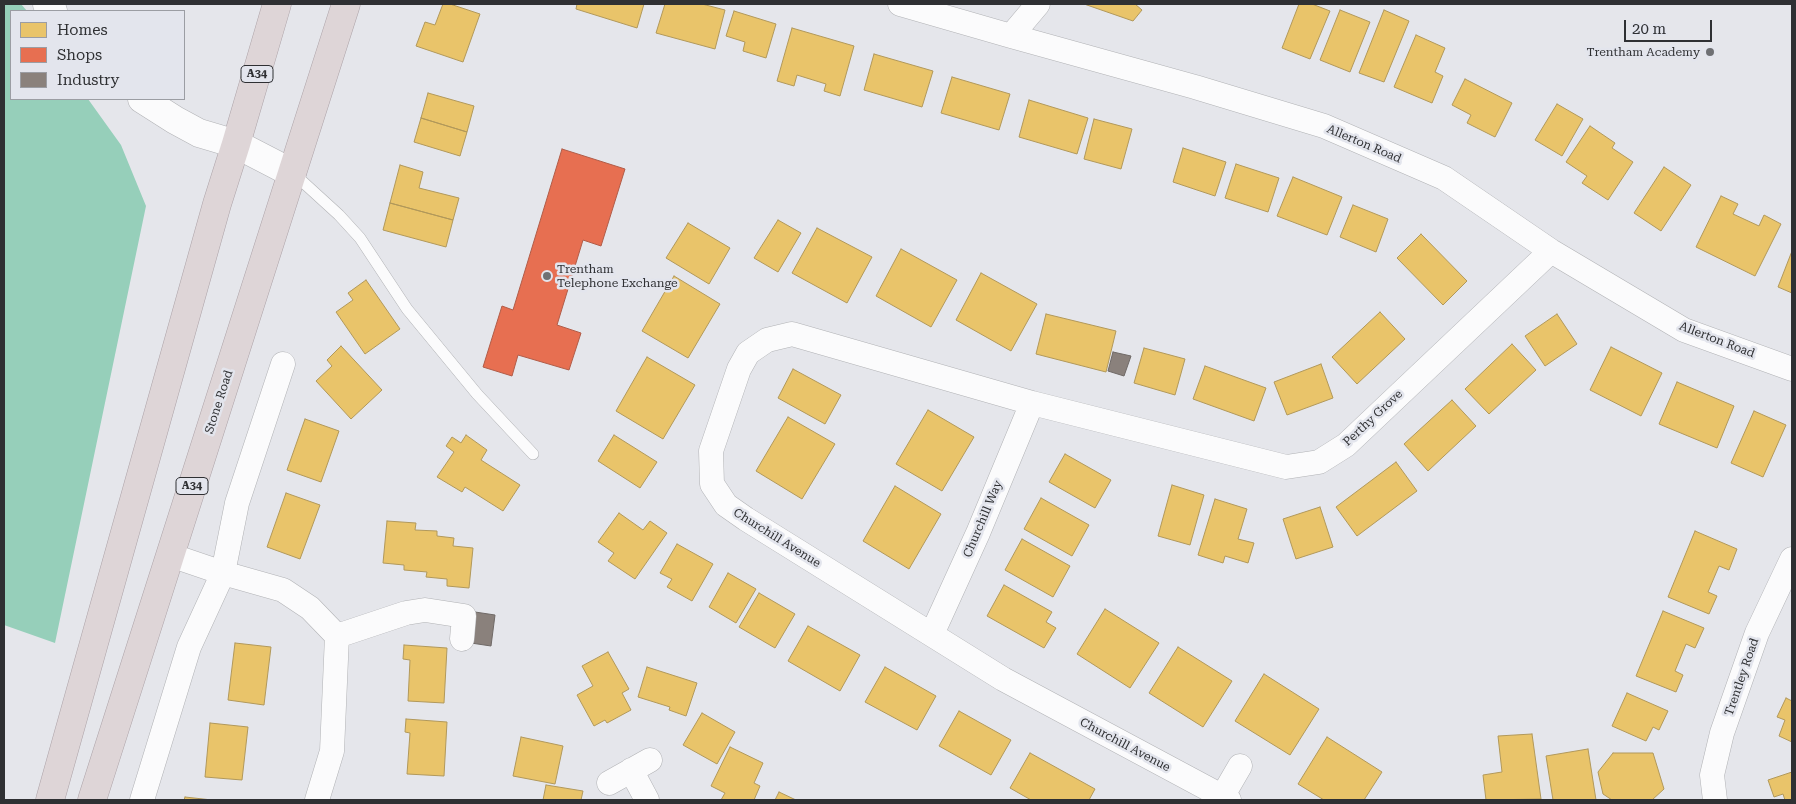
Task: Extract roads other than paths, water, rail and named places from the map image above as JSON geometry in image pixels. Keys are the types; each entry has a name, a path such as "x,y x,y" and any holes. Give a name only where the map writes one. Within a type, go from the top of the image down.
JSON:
{"highway":[{"name":"A34","path":"50,800 216,204 236,144 277,4"},
{"name":"Stone Road","path":"92,800 346,4"}],"main road":[{"path":"144,100 174,120 199,133 236,144 292,173"}],"street":[{"name":"Allerton Road","path":"900,4 1195,87 1324,126 1444,178 1551,251 1684,330 1792,369"},
{"path":"1011,36 1038,4"},
{"name":"Perthy Grove","path":"1032,403 1286,467 1318,462 1346,445 1551,251"},
{"name":"Churchill Avenue","path":"1032,403 792,334 767,340 748,353 739,369 711,452 712,484 726,505 746,520 1003,679 1226,798"},
{"path":"142,800 189,647 223,573 237,503 283,364"},
{"name":"Churchill Way","path":"932,634 978,533 1032,403"},
{"path":"170,555 223,573 283,590 310,608 337,636 332,751 317,800"},
{"name":"Trentley Road","path":"1715,800 1712,775 1722,733 1757,633 1792,559"},
{"path":"337,636 406,613 425,610 464,616 462,639"},
{"path":"609,782 641,765 646,800"},
{"path":"1226,798 1240,766"}],"lane":[{"path":"292,173 339,215 360,238 407,309 477,394 533,454"}],"place":[{"name":"Trentham Academy","path":"1710,52"},
{"name":"Trentham Telephone Exchange","path":"547,276"}]}
